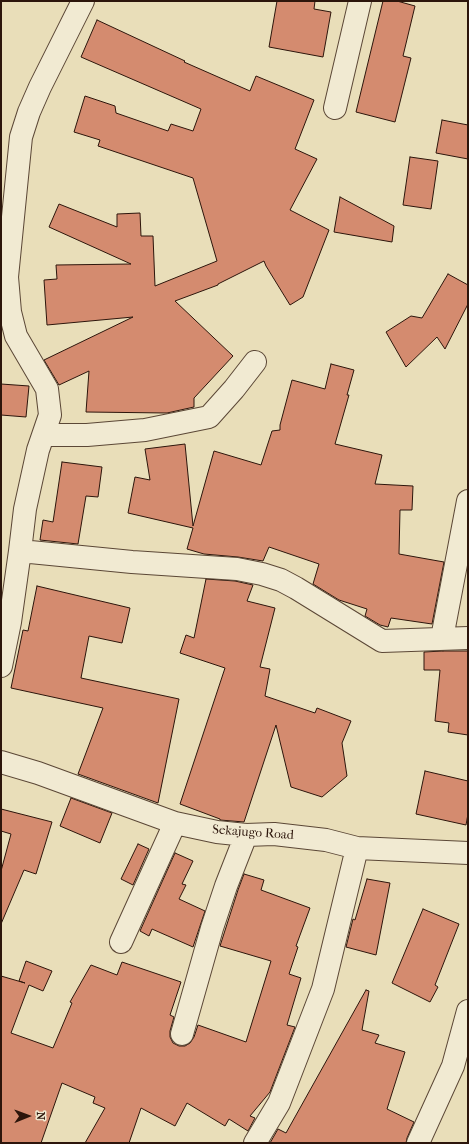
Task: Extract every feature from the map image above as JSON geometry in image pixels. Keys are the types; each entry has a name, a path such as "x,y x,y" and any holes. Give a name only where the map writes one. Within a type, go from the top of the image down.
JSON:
{"street":[{"path":"1,666 10,622 24,509 38,450 50,415 47,389 8,337 10,312 7,277 22,137 29,112 40,87 83,1"},
{"path":"335,108 360,1"},
{"path":"44,435 87,435 145,430 209,417 234,389 255,362"},
{"path":"442,638 468,501"},
{"path":"20,551 132,562 237,569 262,574 281,580 382,641 468,638"},
{"name":"Sekajugo Road","path":"1,762 38,773 175,824 217,832 246,835 274,834 326,840 357,848 468,853"},
{"path":"121,942 175,824"},
{"path":"182,1034 212,928 226,886 246,835"},
{"path":"255,1143 279,1103 323,989 357,848"},
{"path":"418,1143 453,1066 468,1011"}],"building":[{"path":"277,1 315,1 314,9 331,12 323,57 269,47"},
{"path":"383,1 397,1 415,6 403,56 411,58 395,122 356,112"},
{"path":"97,20 185,61 184,62 250,91 256,76 314,100 295,149 317,159 290,210 329,230 303,297 290,305 264,261 218,285 175,301 233,356 194,398 194,407 167,413 86,412 89,371 59,385 44,360 133,317 47,325 44,280 57,279 56,265 131,264 49,227 59,204 117,227 117,214 140,213 141,236 153,236 155,286 217,261 193,178 98,146 100,140 74,132 85,96 115,106 116,113 168,131 171,124 193,131 201,109 81,57"},
{"path":"442,120 468,125 468,159 436,153"},
{"path":"410,157 438,161 431,209 403,205"},
{"path":"340,197 394,226 392,242 334,232"},
{"path":"448,274 468,285 468,304 445,349 437,337 406,367 386,332 411,316 422,318"},
{"path":"331,364 354,370 347,395 349,395 335,444 382,455 375,484 413,486 412,510 400,510 399,554 444,562 432,624 391,618 388,627 380,625 365,616 367,609 339,600 313,584 319,564 269,547 263,561 204,554 187,549 193,528 128,513 135,477 150,480 145,449 185,444 193,526 214,451 261,465 272,431 280,430 292,380 325,389"},
{"path":"1,384 29,386 26,417 1,415"},
{"path":"62,462 102,467 98,497 86,496 78,544 40,540 43,520 53,522"},
{"path":"206,579 235,581 253,585 247,601 275,608 260,667 270,669 265,696 315,713 317,708 351,721 342,743 347,776 322,797 291,787 276,725 244,822 220,820 180,804 225,668 180,653 186,635 194,638"},
{"path":"37,586 130,608 122,643 89,636 81,678 179,699 158,803 78,774 103,708 11,688 23,630 28,631"},
{"path":"468,651 468,735 448,732 449,723 435,721 440,670 424,670 424,652"},
{"path":"425,771 468,781 468,814 466,825 416,814"},
{"path":"71,798 112,813 100,843 60,826"},
{"path":"1,809 52,822 36,874 24,870 1,924 1,871 11,834 1,831"},
{"path":"138,844 149,849 133,885 121,879"},
{"path":"175,853 193,861 182,884 186,885 179,899 205,911 193,947 152,929 149,936 140,931"},
{"path":"244,874 264,880 261,890 310,908 296,946 298,947 289,974 301,978 287,1025 295,1027 270,1092 250,1116 255,1118 248,1131 229,1119 225,1126 187,1103 175,1126 141,1108 129,1143 85,1143 105,1108 93,1103 95,1097 62,1083 41,1143 1,1143 1,976 25,983 19,981 26,961 52,971 43,991 29,985 11,1033 53,1048 72,1003 70,1002 91,965 117,975 122,962 181,982 170,1015 174,1017 170,1031 170,1037 173,1043 179,1046 185,1046 190,1043 194,1037 198,1025 246,1042 271,961 220,946"},
{"path":"367,879 390,883 376,955 346,947 353,919 355,920"},
{"path":"423,909 459,924 435,985 438,987 430,1002 392,983"},
{"path":"366,990 369,991 362,1030 379,1035 375,1043 405,1052 387,1109 414,1122 406,1143 270,1143 278,1129 286,1133"}]}
